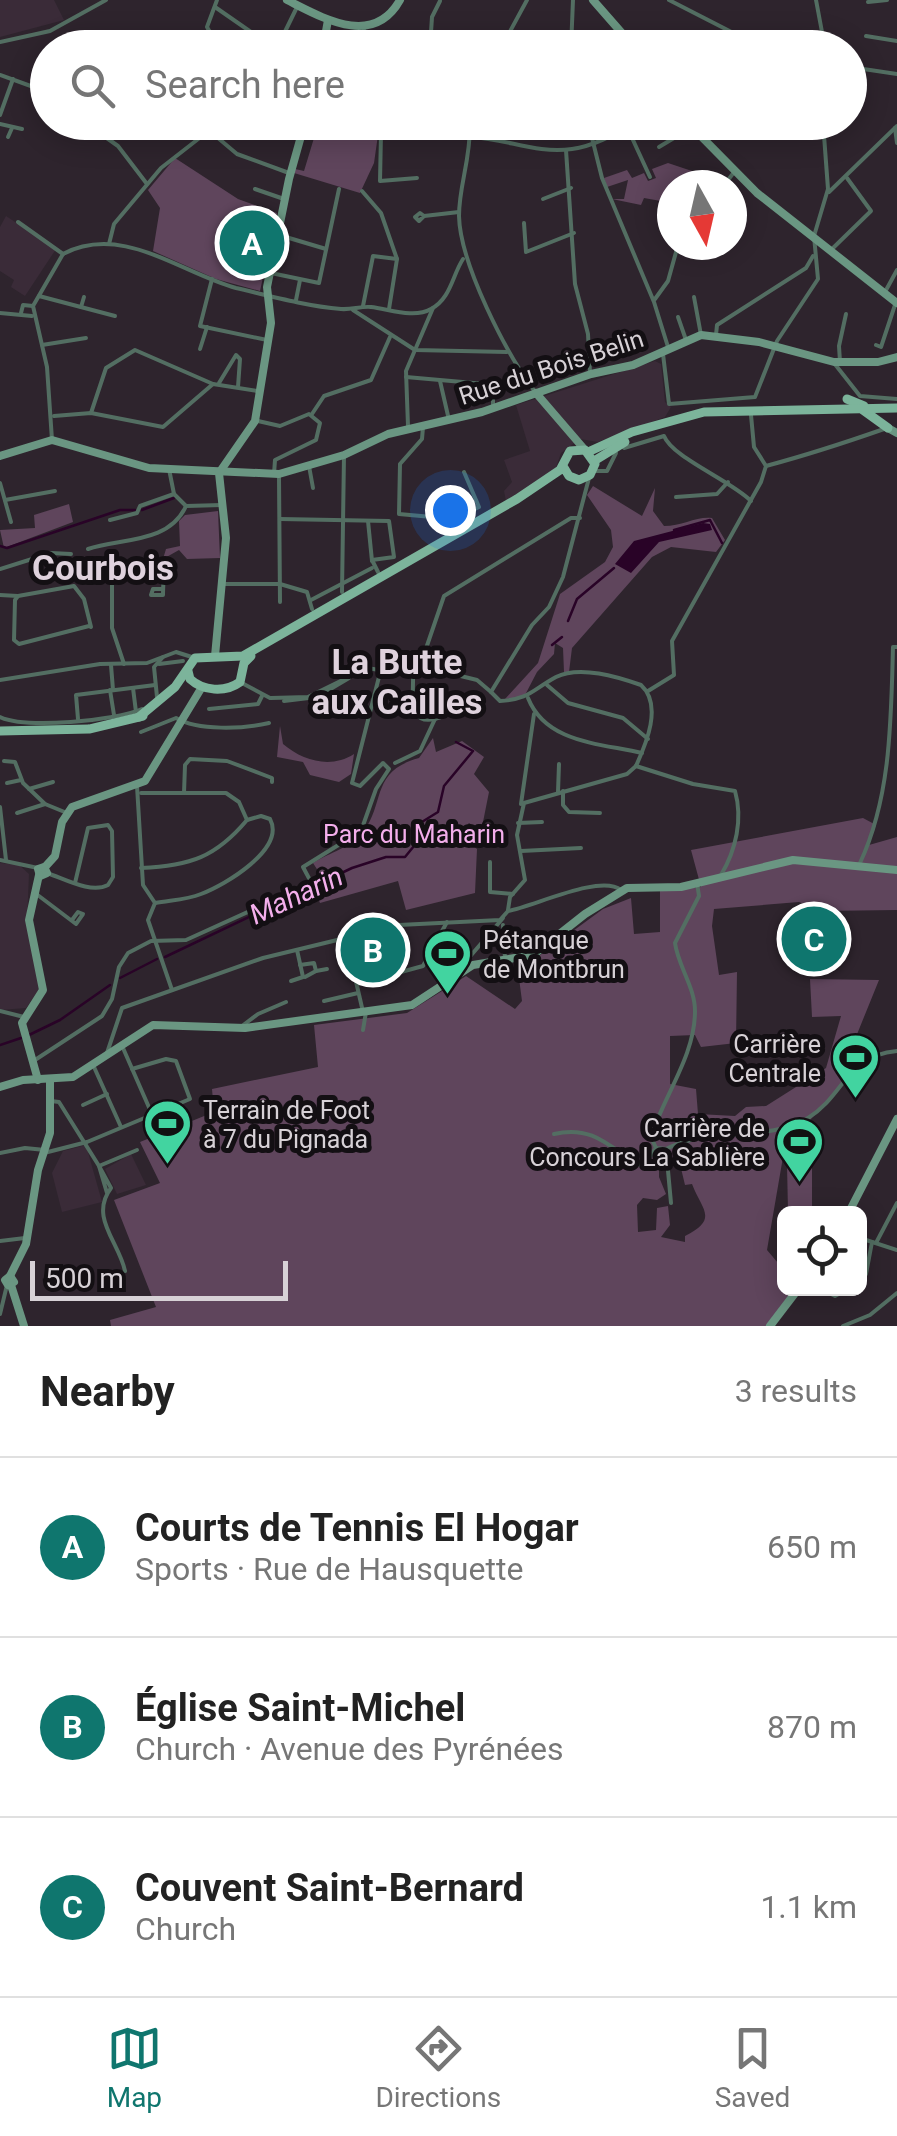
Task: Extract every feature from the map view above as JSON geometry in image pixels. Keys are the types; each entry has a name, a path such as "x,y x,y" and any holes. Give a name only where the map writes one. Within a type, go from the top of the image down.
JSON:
{"main road":[{"path":"847,399 876,408"},
{"path":"856,408 894,430"},
{"path":"517,499 572,478 638,431 704,412 897,410"},
{"path":"894,430 888,417 897,410"},
{"path":"137,715 178,684 186,666 195,658 231,658 299,624 517,499 563,466 570,451 590,462"},
{"path":"563,466 572,478"},
{"path":"270,640 312,605 496,511"},
{"path":"0,731 105,727 163,706 182,686 225,690 240,682 246,659 299,624"},
{"path":"231,658 242,668"},
{"path":"186,666 198,686"},
{"path":"157,698 178,684"}],"street":[{"path":"52,30 106,0"},
{"path":"209,30 218,0"},
{"path":"288,0 328,20 364,26 378,22 400,0"},
{"path":"288,30 312,0"},
{"path":"431,30 440,0"},
{"path":"511,30 527,0"},
{"path":"572,30 573,0"},
{"path":"593,0 619,30"},
{"path":"670,0 725,30"},
{"path":"816,0 822,30"},
{"path":"868,2 887,0"},
{"path":"215,8 251,30"},
{"path":"326,30 328,20"},
{"path":"364,26 364,30"},
{"path":"0,42 30,35"},
{"path":"867,36 897,41"},
{"path":"867,70 897,74"},
{"path":"0,75 30,87"},
{"path":"0,115 13,80"},
{"path":"0,124 22,130"},
{"path":"828,192 847,178 896,127"},
{"path":"896,127 897,143"},
{"path":"8,138 12,128"},
{"path":"109,140 147,184"},
{"path":"109,244 114,224 147,184 184,147 197,140"},
{"path":"221,140 237,154 290,174"},
{"path":"215,656 226,538 219,473 255,421 271,323 266,295 300,140"},
{"path":"381,140 380,181 417,178"},
{"path":"470,140 459,212 463,259 488,301 507,352 536,393 590,462 607,471 613,456 630,444 662,435 672,451 728,482 752,502"},
{"path":"484,140 527,149 566,150 600,140"},
{"path":"633,140 650,177"},
{"path":"659,147 669,140"},
{"path":"704,140 734,170"},
{"path":"716,335 716,325 806,268 813,256 814,236 828,192 825,140"},
{"path":"595,142 602,178 654,302 665,350 668,404 755,397 775,346 818,280 820,260 813,256"},
{"path":"566,150 575,284 588,334 590,374"},
{"path":"832,249 871,210 847,178"},
{"path":"747,184 897,303 881,347 876,346"},
{"path":"543,200 570,188"},
{"path":"255,189 284,199"},
{"path":"271,272 318,284 339,189"},
{"path":"362,191 381,214 397,258 389,310"},
{"path":"406,224 415,217 419,221 424,216 459,212"},
{"path":"18,222 63,254 109,244 168,258 212,279 266,295 353,310 362,307 414,313 432,308 446,296 463,259"},
{"path":"524,223 526,252 574,233"},
{"path":"280,235 326,249"},
{"path":"0,456 52,440 54,416 33,306 63,254"},
{"path":"362,307 373,256 397,258"},
{"path":"654,302 668,281 674,260"},
{"path":"885,292 897,270"},
{"path":"212,279 198,322 268,340"},
{"path":"295,301 300,280"},
{"path":"40,296 116,316"},
{"path":"81,308 84,296"},
{"path":"694,297 701,335"},
{"path":"21,313 24,305 33,306"},
{"path":"408,430 406,377 432,308"},
{"path":"353,310 415,350 507,352"},
{"path":"0,313 33,315"},
{"path":"846,314 837,362 860,396 897,399"},
{"path":"678,318 686,340"},
{"path":"200,349 207,327"},
{"name":"Rue du Bois Belin","path":"52,440 129,464 168,470 277,474 344,455 377,438 494,409 590,374 634,364 701,335 775,346 837,362 878,362 897,357"},
{"path":"255,421 280,426 312,414 324,396 371,380 390,337"},
{"path":"42,345 86,338"},
{"path":"91,413 106,368 135,350 216,384 257,391"},
{"path":"54,416 91,413 163,427 216,384 232,356 238,355 238,387"},
{"path":"406,377 485,384"},
{"path":"440,380 449,420"},
{"path":"493,382 494,409"},
{"path":"751,413 754,446 766,466"},
{"path":"280,602 278,457 320,436 320,424 312,414"},
{"path":"423,427 422,439 400,464 399,514 454,519 479,508 464,472"},
{"path":"766,466 822,453 838,442 894,430"},
{"path":"570,451 571,436"},
{"path":"344,455 345,587"},
{"path":"228,462 232,473"},
{"path":"491,692 532,625 550,607 568,566 590,462"},
{"path":"309,466 313,488"},
{"path":"648,691 674,675 672,641 752,502 766,466"},
{"path":"168,470 174,494 186,506 222,505"},
{"path":"572,478 584,494"},
{"path":"676,497 717,494 728,482"},
{"path":"0,483 11,522"},
{"path":"5,500 55,492"},
{"path":"110,520 135,514 140,506 174,494"},
{"path":"88,549 158,534 181,517 186,506"},
{"path":"280,518 391,523 394,557 372,560"},
{"path":"444,716 420,716 413,708 412,674 420,666 444,596 572,518 580,518"},
{"path":"369,521 373,572"},
{"path":"0,569 51,553 71,554"},
{"path":"124,664 112,628 112,580 122,571 157,566 163,571 163,589"},
{"path":"222,584 280,584 307,592 312,605"},
{"path":"0,595 18,596 74,586 84,599 90,626 19,644 14,640 18,596"},
{"path":"860,866 880,811 895,647"},
{"path":"0,680 124,664 182,651 195,658"},
{"path":"0,717 16,724 137,715 157,698 154,667 163,656"},
{"path":"111,664 114,715"},
{"path":"159,664 186,666"},
{"path":"420,666 477,680 500,702 528,698 563,675 596,674 636,683 648,691"},
{"path":"240,682 270,698 308,696 357,672 381,669 412,674"},
{"path":"35,1060 102,1016 112,1000 122,960 155,941 186,940 311,882 304,867 361,830 389,766 383,764 357,788 352,784 381,669"},
{"path":"78,719 75,696 155,685"},
{"path":"547,685 576,706 623,718 648,739"},
{"path":"172,990 155,941 150,908 145,904 148,899 141,868 138,789 198,686"},
{"path":"133,688 137,715"},
{"path":"522,805 532,797 627,774 636,766 648,739 648,691"},
{"path":"209,710 258,704 262,696"},
{"path":"528,698 534,714 549,730 642,753"},
{"path":"453,978 464,960 502,921 513,894 524,880 518,823 534,714"},
{"path":"395,763 423,748 435,719"},
{"path":"141,732 166,720 250,727 269,723"},
{"path":"184,793 185,764 190,759 228,761 272,778 272,782"},
{"path":"4,761 16,762 21,780 45,804 67,813"},
{"path":"559,764 560,791 568,812 600,813"},
{"path":"636,766 737,794 734,850 718,878"},
{"path":"7,783 21,780"},
{"path":"29,789 53,782"},
{"path":"38,1080 24,1032 24,1017 43,990 30,920 33,892 42,871 55,856 67,813 86,798 138,789 230,794 248,820"},
{"path":"17,813 45,804"},
{"path":"0,806 3,860 42,871 75,882 99,889 112,880 112,834 108,825 88,828 75,882"},
{"path":"141,868 200,860 228,842 248,820 260,816 270,820 274,838 242,869 202,894 155,903 150,908"},
{"path":"518,823 542,822"},
{"path":"520,851 582,848"},
{"path":"0,1087 72,1077 156,1024 241,1028 412,1006 480,962 533,956 622,890 697,883 793,860 897,870"},
{"path":"490,862 490,892 513,894"},
{"path":"656,1148 651,1137 657,1118 691,1045 695,1009 674,943 699,896 697,883"},
{"path":"508,911 592,886 612,885 622,890"},
{"path":"33,892 72,920"},
{"path":"148,899 155,903"},
{"path":"502,921 506,932 504,959"},
{"path":"107,1052 122,1008 172,990 297,950 399,925 502,921"},
{"path":"356,984 423,966 448,922"},
{"path":"346,938 365,1012 364,1030"},
{"path":"297,950 303,978"},
{"path":"300,965 313,962 316,971"},
{"path":"291,981 328,969"},
{"path":"324,1001 358,992"},
{"path":"241,1028 258,1014 286,1002"},
{"path":"0,1010 24,1017"},
{"path":"122,1045 151,1112"},
{"path":"656,1148 666,1150 712,1134 791,1125 809,1117 869,1055 897,1051"},
{"path":"0,1153 25,1148 44,1151 88,1142 151,1112 190,1099 179,1064 166,1059 132,1069"},
{"path":"92,1061 121,1127"},
{"path":"0,1314 27,1238 50,1133 50,1080"},
{"path":"83,1104 106,1094"},
{"path":"51,1101 59,1102 88,1142 111,1188 103,1222 121,1252 125,1271"},
{"path":"852,1206 897,1119"},
{"path":"554,1134 582,1130 612,1144 638,1165 647,1162 656,1148"},
{"path":"99,1166 137,1150"},
{"path":"666,1150 671,1203"},
{"path":"867,1270 874,1243 897,1203"},
{"path":"0,1241 27,1238"},
{"path":"867,1240 897,1250"},
{"path":"9,1282 24,1326"},
{"path":"842,1326 870,1316 897,1293"},
{"path":"770,1326 793,1296"}],"shaded area":[{"path":"0,0 54,0 64,20 0,37"},
{"path":"6,216 56,249 25,296 11,287 14,280 0,271 0,227"},
{"path":"655,361 661,364 665,402 671,407 665,417 598,442 580,439 561,453 554,473 506,501 504,491 512,482 504,460 530,451 516,405"},
{"path":"710,524 712,530 659,542 631,573 615,564 634,541"},
{"path":"0,863 19,865 29,874 27,922 40,988 26,1008 0,1010"},
{"path":"86,1145 102,1202 62,1212 52,1173 63,1151"},
{"path":"131,1154 146,1185 117,1194 105,1169"}],"green space":[{"path":"313,140 377,140 374,163 360,193 294,173 295,169 304,171"},
{"path":"175,158 238,199 277,213 260,291 216,279 153,251 160,208 148,190"},
{"path":"668,163 689,170 657,170 657,200 644,198 641,205 612,199 624,199 628,180 607,187 604,178 627,170 632,178 644,173 648,181 656,178 652,169"},
{"path":"593,486 642,516 655,488 653,511 664,526 712,518 725,540 716,552 671,547 652,557 572,648 569,672 564,672 563,648 555,643 554,654 537,672 524,697 505,699 538,663 560,594 605,562 613,547 611,530 587,495"},
{"path":"69,504 73,522 4,548 0,530 35,528 34,515"},
{"path":"218,511 220,558 187,559 179,550 163,559 166,549 180,546 179,521 185,515"},
{"path":"280,726 283,744 308,759 327,762 354,754 351,774 339,782 310,775 303,762 277,757"},
{"name":"Parc du Maharin","path":"433,738 436,752 462,741 484,757 474,774 489,792 481,832 469,823 459,834 477,849 475,893 406,910 398,881 320,903 312,883 322,877 313,863 359,837 386,779 419,758"},
{"path":"863,818 876,825 869,845 897,837 897,910 820,911 799,902 714,909 712,926 719,975 737,972 736,1043 701,1047 695,1035 670,1036 670,1084 696,1089 698,1114 735,1116 746,1107 766,1106 826,1068 841,1016 812,1017 810,979 879,980 849,1054 856,1071 863,1073 860,1081 853,1078 854,1073 810,1120 788,1128 767,1250 777,1262 777,1296 793,1296 771,1326 111,1326 110,1320 156,1307 114,1200 160,1183 140,1142 214,1112 212,1089 318,1067 314,1025 407,1013 466,976 515,1009 522,1001 517,963 532,961 603,909 631,898 634,934 660,932 660,891 701,887 691,850","holes":["659,1160 679,1160 685,1185 692,1184 705,1213 702,1224 685,1236 685,1242 661,1237 670,1225 668,1206 657,1208 656,1230 638,1232 637,1205 643,1198 657,1200 666,1194 659,1177"]},
{"name":"Carrière de Concours La Sablière","path":"812,1163 812,1206 788,1206 787,1165"}],"waterway":[{"path":"142,510 174,498"},
{"path":"0,546 7,548 120,510 135,510"},
{"name":"Maharin","path":"674,530 710,520 722,543"},
{"name":"Maharin","path":"568,621 577,599 614,568"},
{"name":"Maharin","path":"552,645 562,637"},
{"name":"Maharin","path":"165,957 352,868 386,857 405,857 414,846 417,825 438,812 444,786 473,751 456,742"},
{"name":"Maharin","path":"120,978 157,959"},
{"name":"Maharin","path":"29,1035 60,1020 110,985"},
{"name":"Maharin","path":"0,1045 21,1038"}],"place":[{"name":"Courts de Tennis El Hogar","path":"252,243"},
{"name":"Couvent Saint-Bernard","path":"814,939"},
{"name":"Église Saint-Michel","path":"373,950"},
{"name":"Pétanque de Montbrun","path":"448,996"},
{"name":"Carrière Centrale","path":"856,1100"},
{"name":"Terrain de Foot à 7 du Pignada","path":"168,1166"},
{"name":"Carrière de Concours La Sablière","path":"800,1184"}],"district":[{"name":"Courbois","path":"103,568"},
{"name":"La Butte aux Cailles","path":"397,682"}]}
